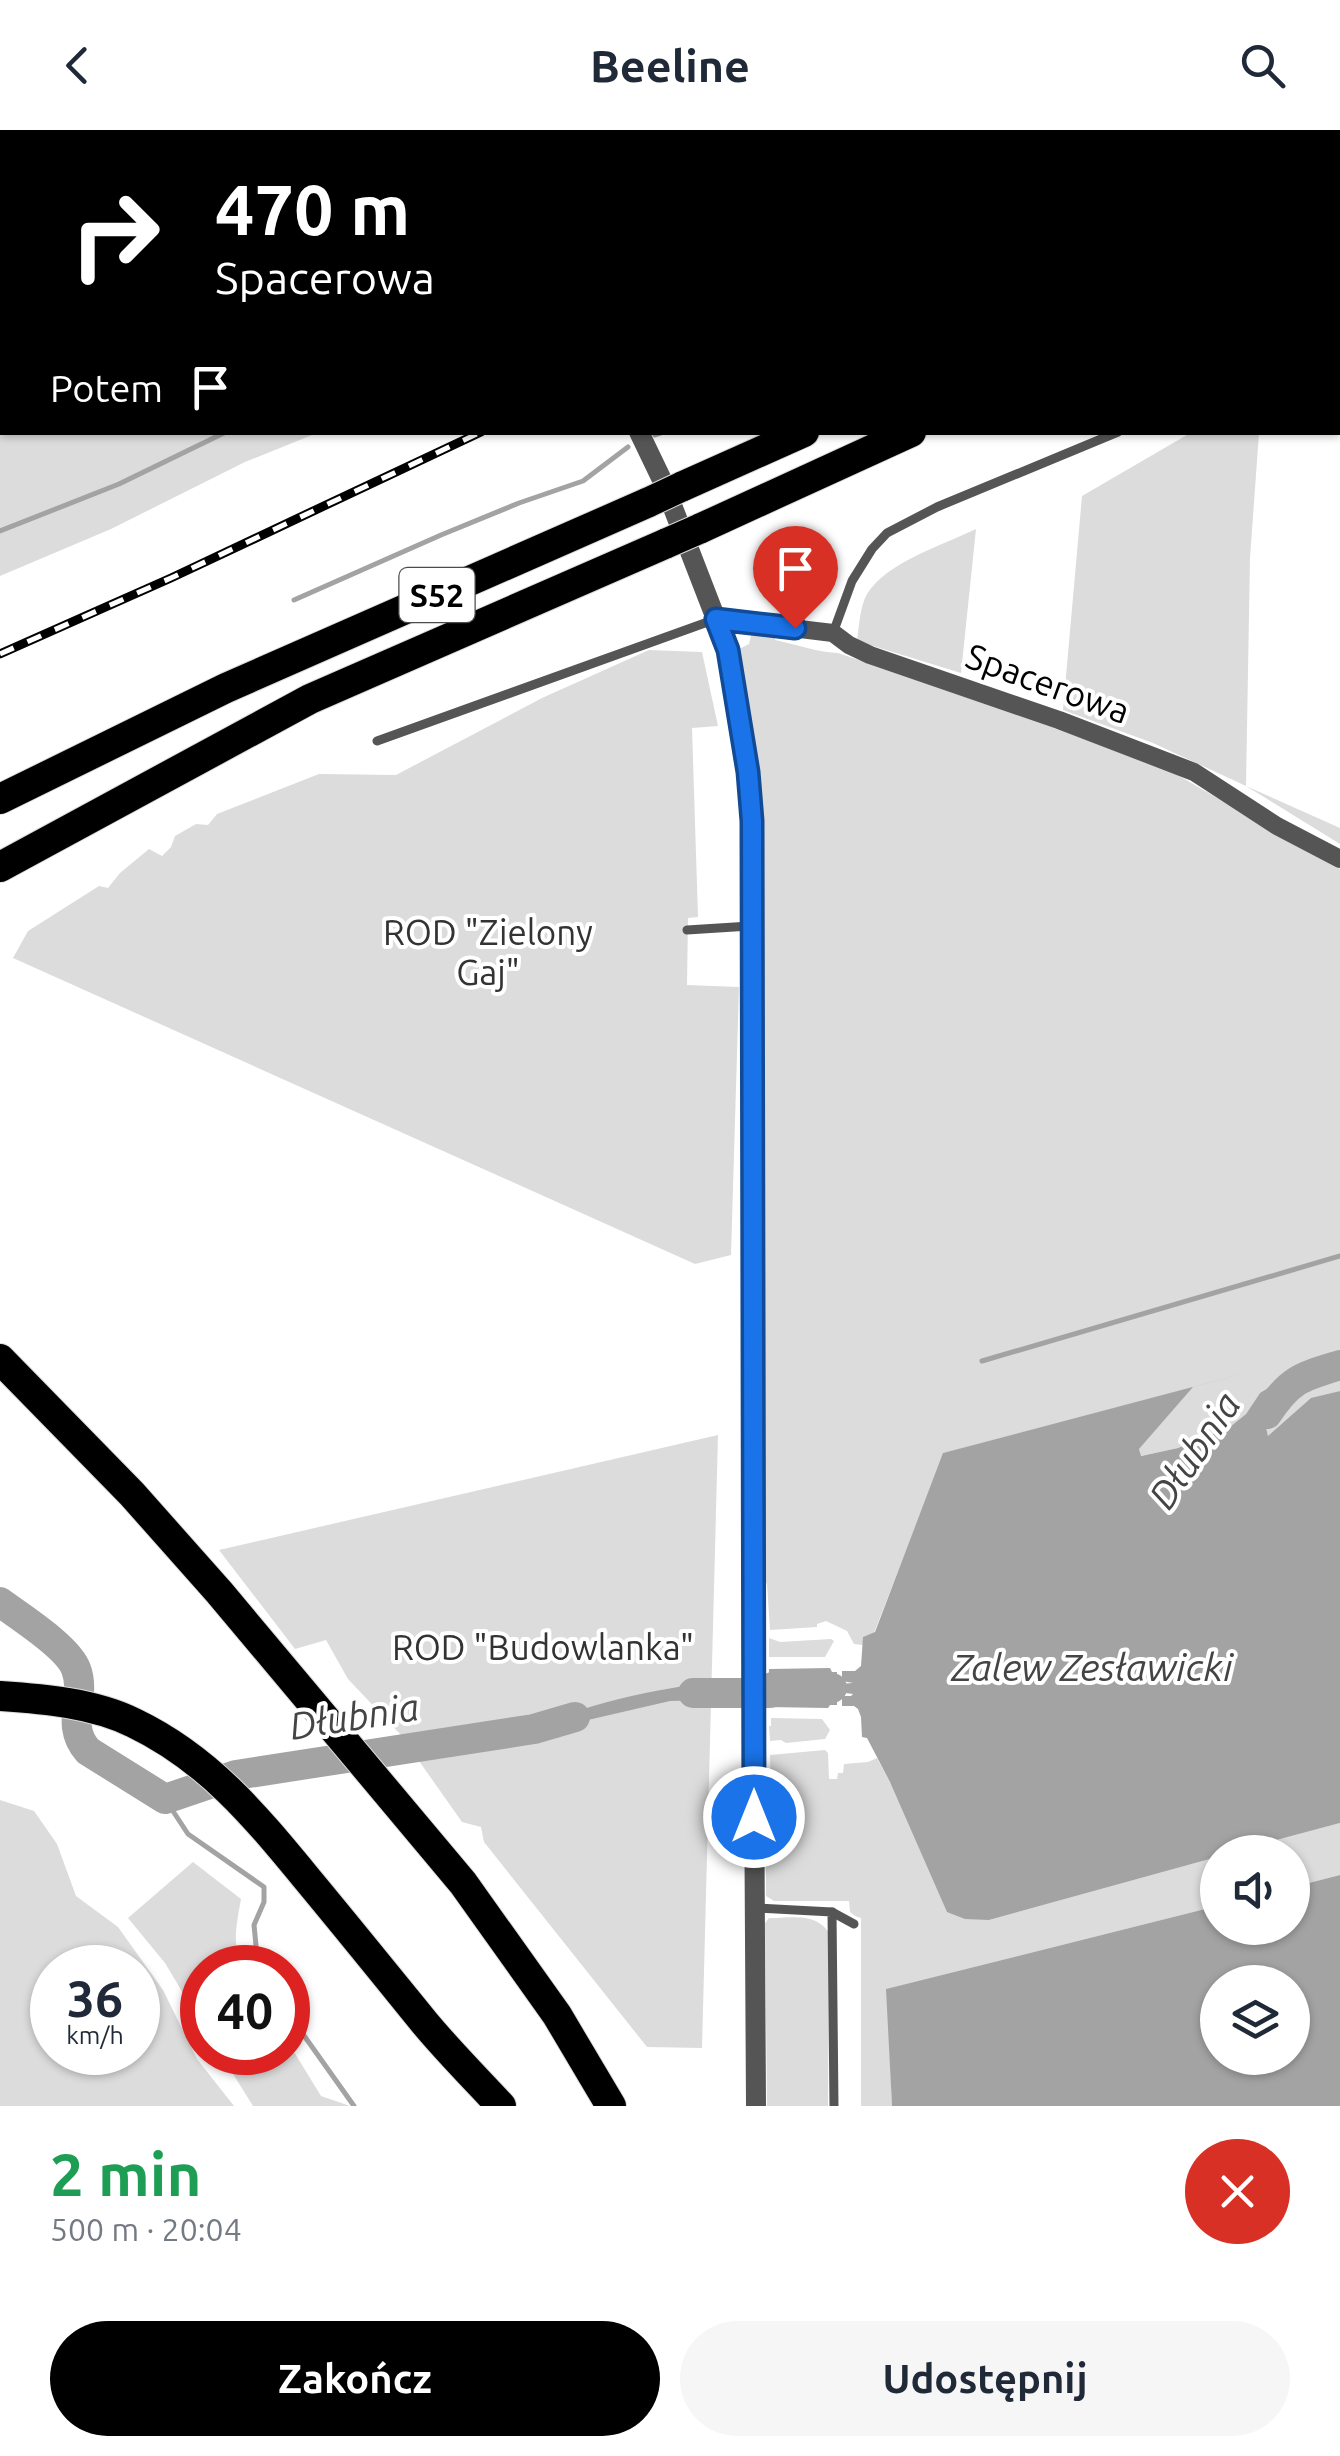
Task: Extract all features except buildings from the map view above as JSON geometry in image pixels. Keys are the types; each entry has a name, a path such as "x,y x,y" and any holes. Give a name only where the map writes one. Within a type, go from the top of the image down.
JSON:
{"highway":[{"name":"S52","path":"0,799 226,688 797,435"},
{"name":"S52","path":"1,867 310,699 904,435"},
{"path":"0,1359 132,1494 462,1883 557,2015 611,2106"},
{"path":"0,1696 84,1706 130,1720 170,1742 234,1794 427,2026 501,2106"}],"street":[{"path":"640,435 663,482 728,650 752,821 756,2106"},
{"name":"Spacerowa","path":"716,619 833,633 870,655 1060,720 1194,772 1278,826 1340,859"}],"lane":[{"path":"833,633 852,581 887,533 937,507 1111,435"},
{"path":"377,741 716,619"},
{"path":"688,930 753,926"},
{"path":"754,1908 832,1912 854,1924"},
{"path":"832,1912 834,2106"}],"green space":[{"path":"0,435 312,435 245,462 111,529 0,576"},
{"path":"1187,435 1259,435 1250,558 1246,786 1153,743 1063,710 1082,496"},
{"path":"976,529 961,673 857,641 863,604 876,583 917,556"},
{"path":"752,632 776,633 775,640 838,653 1054,726 1169,770 1340,869 1340,1391 1311,1399 1268,1437 1266,1427 1291,1391 1260,1393 1246,1414 1226,1430 1178,1448 1140,1456 1139,1448 1191,1388 944,1453 874,1633 863,1637 863,1645 854,1644 847,1631 826,1621 817,1627 770,1630 767,1584 762,1578 764,850 756,746 739,649 749,644"},
{"name":"ROD \"Zielony Gaj\"","path":"649,650 702,652 718,726 692,728 698,917 688,918 687,985 739,987 731,1255 695,1264 13,958 28,931 99,886 108,888 149,849 162,856 175,836 196,824 208,825 217,814 319,774 396,775 542,698"},
{"path":"1246,786 1340,828 1340,844"},
{"name":"ROD \"Budowlanka\"","path":"718,1435 702,2048 647,2047 484,1842 481,1827 462,1822 400,1734 348,1679 326,1640 295,1649 219,1550"},
{"path":"769,1638 780,1642 834,1641 825,1657 769,1657"},
{"path":"771,1718 822,1719 830,1730 825,1739 770,1741"},
{"path":"825,1750 829,1779 837,1779 838,1773 843,1773 844,1764 877,1758 989,1920 1200,1862 1200,1910 887,1989 892,2106 861,2106 861,1918 850,1912 849,1901 774,1901 766,1896 770,1755"},
{"path":"0,1800 34,1811 57,1844 76,1896 118,1927 131,1945 30,1945 30,2075 160,2075 160,1986 180,2024 180,2075 210,2075 234,2106 0,2106"},
{"path":"1340,1823 1340,1875 1310,1883 1310,1835 1295,1835"},
{"path":"193,1862 241,1899 236,1945 180,1945 180,1988 160,1957 160,1945 150,1945 128,1918"},
{"path":"769,1918 810,1919 829,1933 828,2106 767,2106 765,1923"},
{"path":"234,2075 308,2075 321,2096 350,2106 253,2106"}],"water":[{"name":"Zalew Zesławicki","path":"1340,1348 1193,1387 1139,1449 1141,1456 1178,1448 1226,1430 1246,1414 1260,1393 1290,1375 1291,1391 1266,1427 1268,1436 1311,1398 1340,1391 1340,1823 1295,1835 1200,1835 1200,1862 989,1920 965,1919 947,1912 890,1782 867,1738 862,1737 858,1709 842,1706 842,1696 853,1694 838,1692 838,1684 853,1683 842,1681 842,1671 855,1671 861,1666 863,1637 875,1632 943,1453"},
{"path":"830,1668 837,1672 837,1681 831,1682 832,1692 772,1694 837,1697 837,1705 768,1707 769,1669"},
{"path":"733,1678 734,1700 715,1696 708,1700 670,1701 534,1729 607,1702"},
{"path":"1340,1875 1340,2106 892,2106 886,1989 1200,1910 1200,1945 1310,1945 1310,1883"}],"waterway":[{"path":"0,531 119,484 220,435"},
{"path":"294,600 441,535 583,481 628,447"},
{"path":"982,1361 1340,1256"},
{"name":"Dłubnia","path":"1267,1414 1298,1381 1340,1365"},
{"name":"Dłubnia","path":"0,1602 71,1660 79,1680 78,1731 88,1751 165,1799 236,1775 534,1729 575,1717"},
{"name":"Dłubnia","path":"693,1693 770,1693 773,1687 832,1688"},
{"path":"165,1799 188,1834 264,1887 264,1902 254,1925 256,1945"},
{"path":"310,2044 354,2106"}],"railway":[{"path":"0,654 475,435"}],"route":[{"path":"754,1817 752,821 728,650 716,619 795,628"}]}
